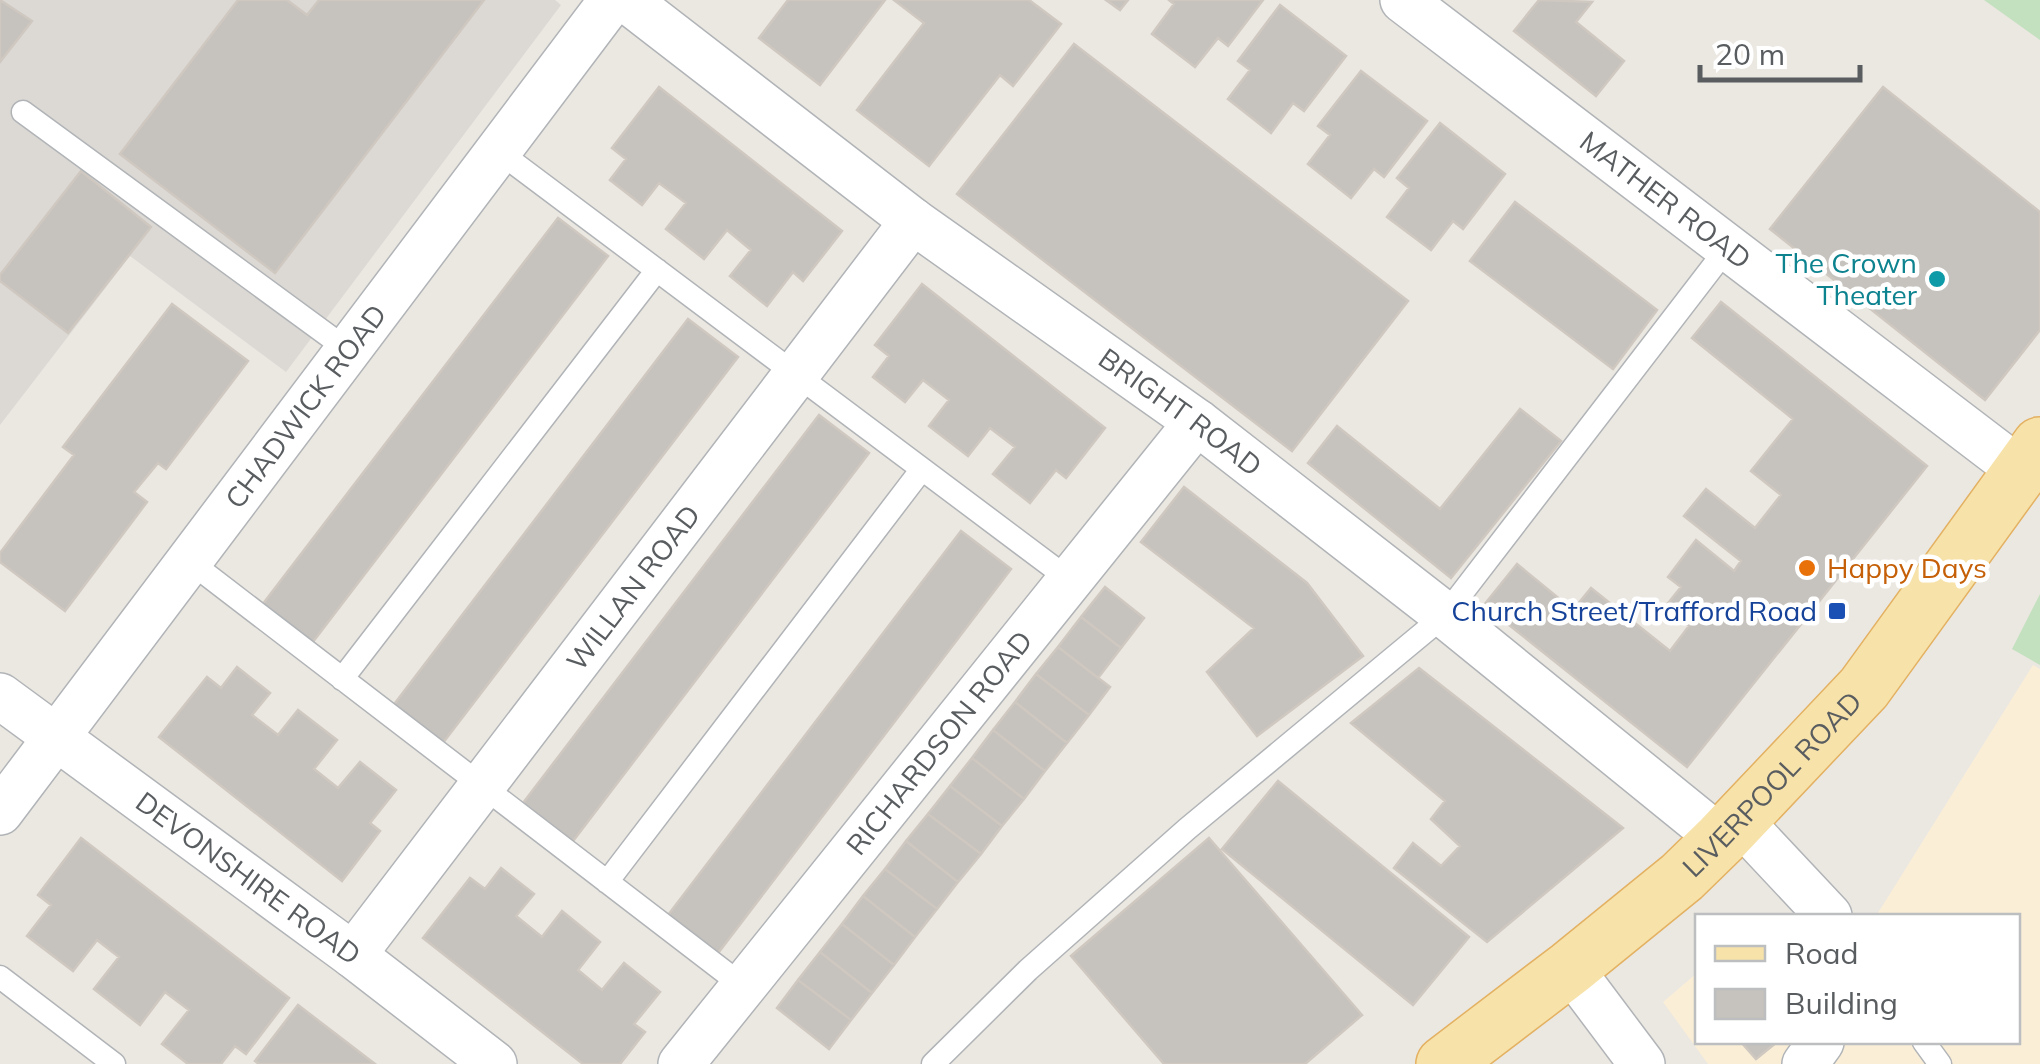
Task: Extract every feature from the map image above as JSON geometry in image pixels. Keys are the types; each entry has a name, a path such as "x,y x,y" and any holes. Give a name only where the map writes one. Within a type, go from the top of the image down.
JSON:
{"main road":[{"name":"LIVERPOOL ROAD","path":"1444,1064 1682,877 1730,829 1864,688 2030,458"}],"street":[{"name":"CHADWICK ROAD","path":"0,812 612,0"},
{"name":"BRIGHT ROAD","path":"627,0 913,221 1196,422 1445,616 1730,829 1827,914"},
{"name":"MATHER ROAD","path":"1425,7 1728,247 2030,458"},
{"name":"WILLAN ROAD","path":"353,954 913,221"},
{"name":"RICHARDSON ROAD","path":"681,1064 1196,422"},
{"name":"DEVONSHIRE ROAD","path":"0,696 353,954 494,1064"},
{"path":"1570,968 1642,1064"}],"lane":[{"path":"23,112 348,350"},
{"path":"498,152 1070,580"},
{"path":"932,1064 1028,970 1187,829 1445,616 1728,247"},
{"path":"342,679 657,270"},
{"path":"607,882 922,469"},
{"path":"189,562 743,986"},
{"path":"0,977 114,1064"}],"shaded area":[{"path":"0,0 555,0 561,5 286,372 130,256 0,425"},
{"path":"2033,665 2040,669 2040,1064 1708,1064 1663,1002 1695,975 1695,1044 2020,1044 2020,914 1877,914"}],"green space":[{"path":"1984,0 2040,0 2040,40"},
{"path":"2040,594 2040,665 2012,649"}],"building":[{"path":"0,0 32,21 0,62"},
{"path":"238,0 287,0 307,15 319,0 484,0 275,273 120,154"},
{"path":"788,0 885,0 820,85 759,38"},
{"path":"894,0 1029,0 1061,24 1013,86 1000,75 929,166 857,110 924,23"},
{"path":"1106,0 1128,0 1120,10"},
{"path":"1169,0 1263,0 1228,46 1218,38 1195,67 1152,34 1174,4"},
{"path":"1539,0 1592,2 1576,22 1624,61 1596,96 1514,31"},
{"path":"1280,5 1346,56 1304,111 1293,103 1271,133 1228,99 1250,70 1238,61"},
{"path":"1074,44 1408,301 1292,451 957,194"},
{"path":"1361,71 1427,121 1384,177 1374,169 1351,198 1308,164 1330,135 1318,126"},
{"path":"659,87 842,231 803,281 793,272 767,306 730,276 751,250 727,230 704,259 666,229 686,203 659,183 642,205 610,180 626,159 612,148"},
{"name":"The Crown Theater","path":"1883,87 2040,212 2040,330 1985,400 1770,229"},
{"path":"1440,123 1505,174 1463,229 1453,221 1431,250 1387,217 1409,188 1397,178"},
{"path":"81,171 151,227 68,333 0,281 0,275"},
{"path":"1515,202 1657,310 1613,369 1470,261"},
{"path":"558,218 608,256 309,647 259,609"},
{"path":"922,284 1105,428 1066,478 1056,470 1030,503 993,474 1015,447 990,428 968,456 929,426 949,400 923,380 905,402 873,377 889,356 875,345"},
{"path":"1721,302 1927,466 1687,767 1484,605 1517,564 1573,610 1591,588 1670,651 1689,626 1665,607 1681,587 1668,577 1696,540 1734,571 1741,561 1684,516 1706,489 1755,528 1781,495 1751,471 1793,419 1692,338"},
{"path":"172,304 248,361 166,469 158,463 134,492 147,502 65,611 0,562 0,553 74,455 63,447"},
{"path":"688,319 738,357 439,748 389,711"},
{"path":"1520,409 1561,441 1451,578 1308,463 1337,426 1440,509"},
{"path":"819,415 869,453 570,845 520,807"},
{"path":"1184,487 1307,583 1363,656 1257,736 1207,672 1254,628 1141,542"},
{"path":"961,531 1011,569 712,961 662,923"},
{"path":"1105,587 1144,618 1121,648 1081,617"},
{"path":"1081,617 1121,648 1098,678 1058,647"},
{"path":"1058,647 1110,687 1089,715 1036,674"},
{"path":"237,667 270,693 252,715 278,735 298,710 337,740 314,769 338,788 360,762 396,790 370,823 380,831 342,881 159,737 207,677 221,688"},
{"path":"1419,668 1623,828 1487,942 1394,868 1413,843 1441,866 1460,846 1431,819 1445,801 1351,723"},
{"path":"1036,674 1089,715 1067,743 1015,702"},
{"path":"1015,702 1067,743 1045,771 993,730"},
{"path":"993,730 1045,771 1024,799 972,758"},
{"path":"972,758 1024,799 1002,826 950,786"},
{"path":"1278,781 1469,937 1413,1005 1222,849"},
{"path":"950,786 1002,826 981,854 928,814"},
{"path":"928,814 981,854 958,882 906,841"},
{"path":"81,838 289,998 246,1054 235,1046 221,1064 188,1064 162,1044 189,1010 165,992 140,1025 94,989 119,957 97,940 73,971 27,936 51,905 38,895"},
{"path":"1209,838 1362,1015 1305,1064 1164,1064 1071,956"},
{"path":"906,841 958,882 937,909 885,869"},
{"path":"501,868 534,894 516,916 542,937 562,911 600,942 578,970 602,990 624,963 660,992 634,1024 645,1032 620,1064 583,1064 423,938 470,878 485,889"},
{"path":"885,869 937,909 915,937 863,896"},
{"path":"863,896 915,937 894,965 842,924"},
{"path":"842,924 894,965 872,993 820,952"},
{"path":"820,952 872,993 851,1020 798,980"},
{"path":"798,980 851,1020 829,1049 777,1008"},
{"path":"298,1005 375,1064 255,1061"},
{"path":"1743,1044 1775,1044 1756,1059"}],"place":[{"name":"The Crown Theater","path":"1937,279"},
{"name":"Happy Days","path":"1807,568"},
{"name":"Church Street/Trafford Road","path":"1837,611"}]}
